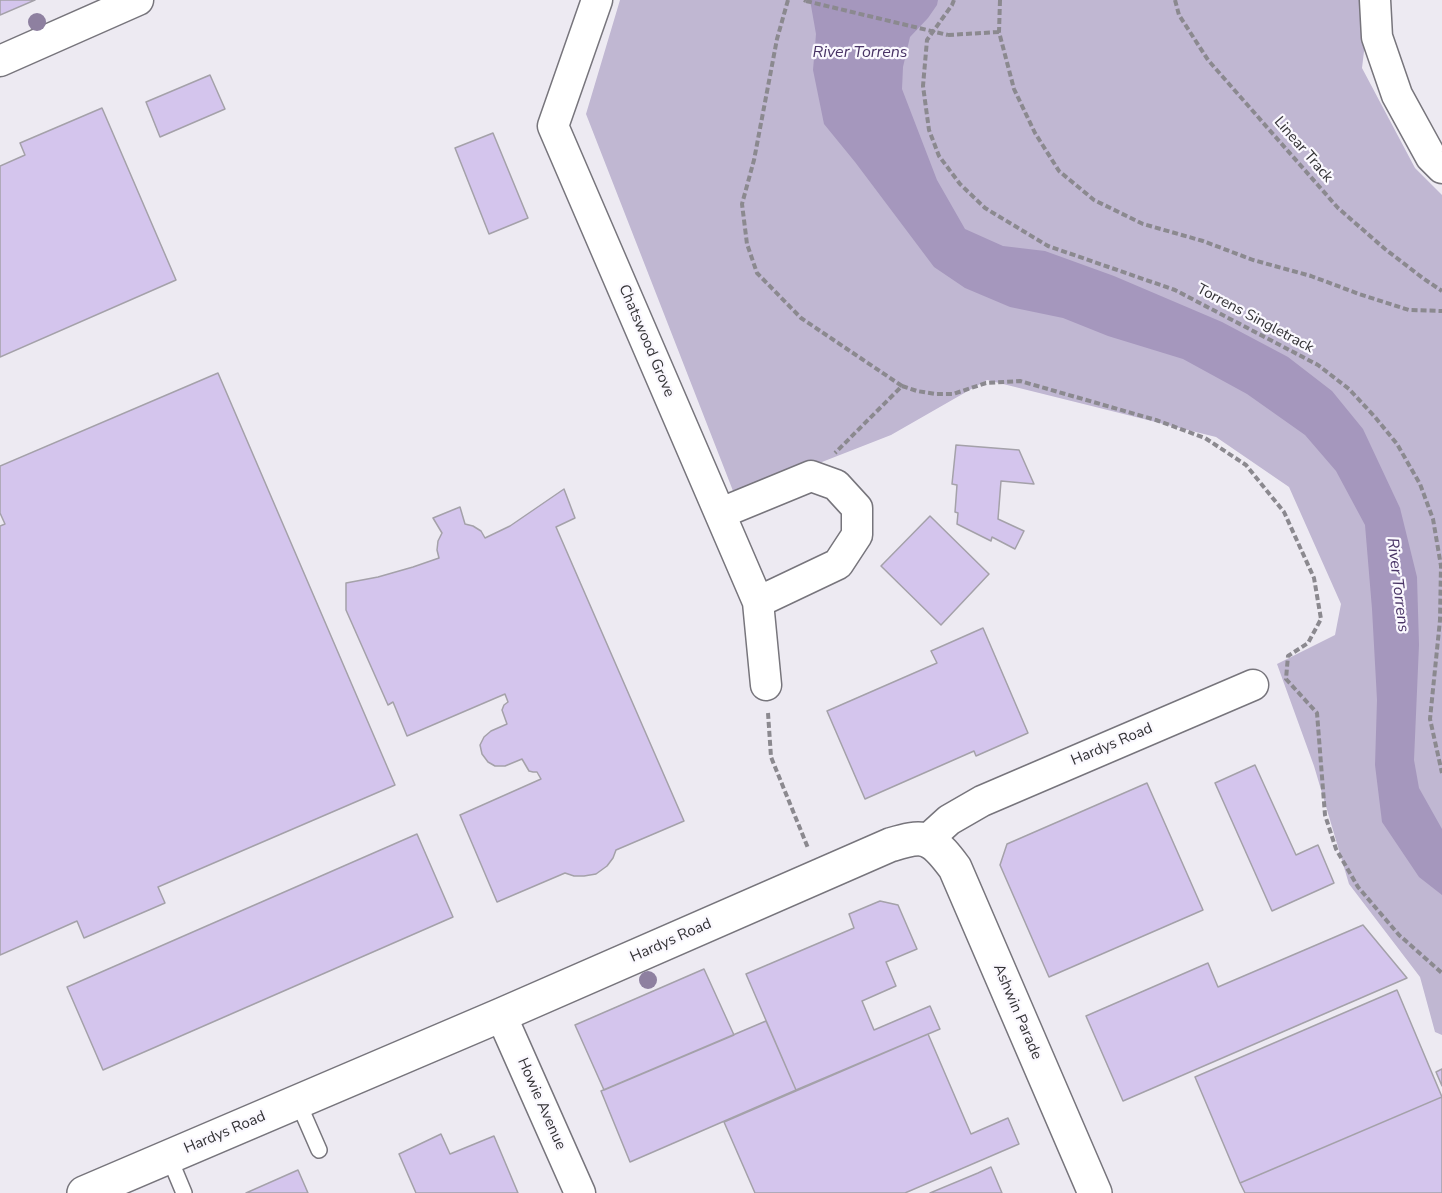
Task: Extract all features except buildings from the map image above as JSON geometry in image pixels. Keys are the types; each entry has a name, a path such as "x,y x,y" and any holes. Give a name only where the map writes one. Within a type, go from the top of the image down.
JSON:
{"street":[{"name":"Chatswood Grove","path":"597,0 553,126 758,602 766,685"},
{"path":"1375,0 1377,37 1397,95 1431,158 1442,168"},
{"path":"0,61 127,2"},
{"path":"721,513 811,476 836,485 857,508 857,536 838,564 758,602"},
{"name":"Hardys Road","path":"84,1193 501,1015 890,845 908,840 927,840 949,820 982,801 1253,685"},
{"name":"Ashwin Parade","path":"927,840 955,868 1095,1193"},
{"name":"Howie Avenue","path":"501,1015 580,1193"}],"lane":[{"path":"298,1102 319,1150"},
{"path":"169,1157 184,1193"}],"path":[{"path":"788,0 777,39 754,160 742,204 747,244 757,273 801,318 902,386 917,392 953,394 986,383 1020,381 1156,420 1205,438 1246,465 1284,512 1314,578 1321,619 1308,643 1288,656 1287,679 1317,713 1325,815 1336,849 1358,888 1399,934 1442,973"},
{"path":"805,0 948,35 999,32"},
{"name":"Torrens Singletrack","path":"954,0 927,40 923,86 929,130 939,156 960,184 985,208 1048,246 1174,290 1318,365 1349,389 1396,444 1420,484 1433,519 1441,566 1440,620 1430,719 1442,773"},
{"path":"1000,0 999,32 1014,89 1035,134 1059,171 1094,200 1143,224 1203,241 1253,260 1311,276 1399,307 1409,310 1442,311"},
{"name":"Linear Track","path":"1175,0 1179,15 1209,60 1338,208 1385,249 1442,291"},
{"path":"811,476 902,386"},
{"path":"766,685 771,757 820,876"}],"shaded area":[{"path":"620,0 1367,0 1368,18 1362,68 1415,168 1442,195 1442,1035 1435,1032 1420,977 1349,884 1314,766 1277,664 1335,635 1341,604 1289,487 1216,437 987,380 891,435 735,496 586,114"}],"water":[{"name":"River Torrens","path":"810,0 938,0 928,18 910,37 903,67 902,89 937,180 965,229 1003,246 1045,251 1114,276 1222,322 1288,357 1332,391 1363,429 1400,508 1417,577 1419,645 1414,760 1419,788 1442,829 1442,895 1419,877 1382,822 1375,765 1377,700 1365,525 1336,471 1305,435 1247,394 1183,359 1108,336 1063,318 1010,307 965,288 934,267 824,124 813,70 816,34"}]}
